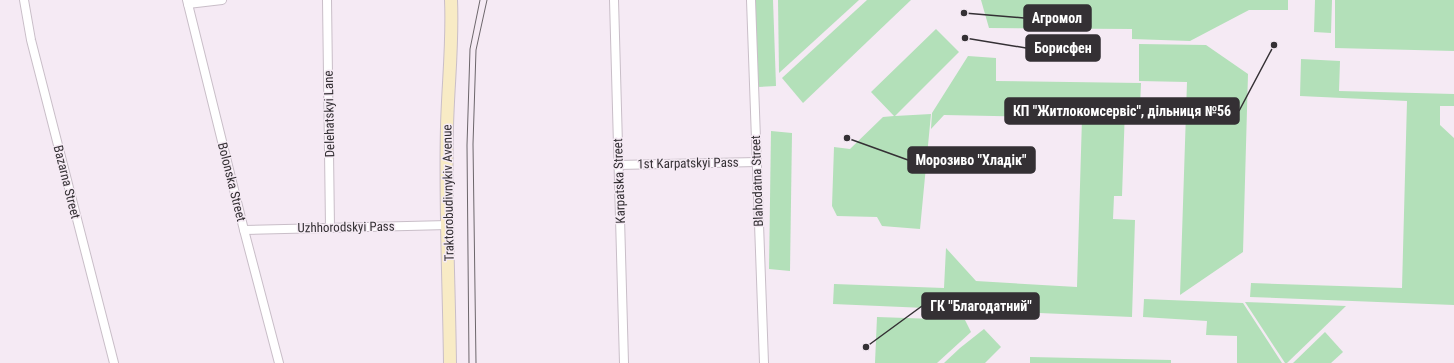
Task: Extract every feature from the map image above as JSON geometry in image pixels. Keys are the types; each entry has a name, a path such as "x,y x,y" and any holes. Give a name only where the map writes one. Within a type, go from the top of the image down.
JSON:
{"main road":[{"name":"Traktorobudivnykiv Avenue","path":"450,363 447,126 452,22 451,0"},
{"name":"Traktorobudivnykiv Avenue","path":"452,22 460,0"}],"street":[{"name":"Bazarna Street","path":"24,0 31,40 114,363"},
{"path":"188,2 222,0"},
{"name":"Delehatskyi Lane","path":"327,0 330,228"},
{"name":"Karpatska Street","path":"614,0 624,363"},
{"name":"Blahodatna Street","path":"751,0 764,363"},
{"name":"Bolonska Street","path":"188,2 244,230 279,363"},
{"name":"1st Karpatskyi Pass","path":"618,165 757,162"},
{"name":"Uzhhorodskyi Pass","path":"244,230 448,226"}],"green space":[{"path":"754,0 773,0 776,86 758,87"},
{"path":"778,0 859,0 779,73"},
{"path":"867,0 911,0 803,103 782,78"},
{"path":"981,0 1288,0 1288,10 1249,10 1190,41 1132,39 1132,29 989,28"},
{"path":"1315,0 1332,0 1331,33 1314,32"},
{"path":"1335,0 1454,0 1454,51 1335,48"},
{"path":"936,29 959,52 895,116 931,114 920,229 882,226 877,217 837,216 832,206 834,147 850,149 883,117 894,116 871,92"},
{"path":"1139,44 1206,45 1248,74 1243,252 1180,295 1187,82 1139,81"},
{"path":"968,56 996,58 996,81 1141,83 1140,108 1125,108 1122,196 1114,196 1113,219 1135,220 1132,317 833,304 834,284 944,288 946,248 976,281 1077,287 1082,118 944,115 931,129 932,113"},
{"path":"1301,59 1340,61 1339,91 1454,94 1454,106 1440,106 1440,125 1454,138 1454,305 1250,297 1251,283 1402,288 1407,101 1300,96"},
{"path":"771,131 792,133 790,271 769,269"},
{"path":"1144,299 1243,303 1282,363 1237,363 1237,336 1206,335 1207,321 1143,317"},
{"path":"1245,302 1346,306 1287,363 1285,363"},
{"path":"877,317 965,320 971,332 937,363 875,363"},
{"path":"984,329 1001,347 985,363 944,363 960,348"},
{"path":"1325,332 1343,352 1331,363 1293,363"},
{"path":"1030,357 1171,360 1171,363 1030,363"}],"tram line":[{"path":"469,363 467,145 470,49 480,0"},
{"path":"476,363 473,144 476,50 487,0"}],"place":[{"name":"Агромол","path":"964,13"},
{"name":"Борисфен","path":"965,38"},
{"name":"КП \"Житлокомсервіс\", дільниця №56","path":"1274,45"},
{"name":"Морозиво \"Хладік\"","path":"847,138"},
{"name":"ГК \"Благодатний\"","path":"866,347"}]}
